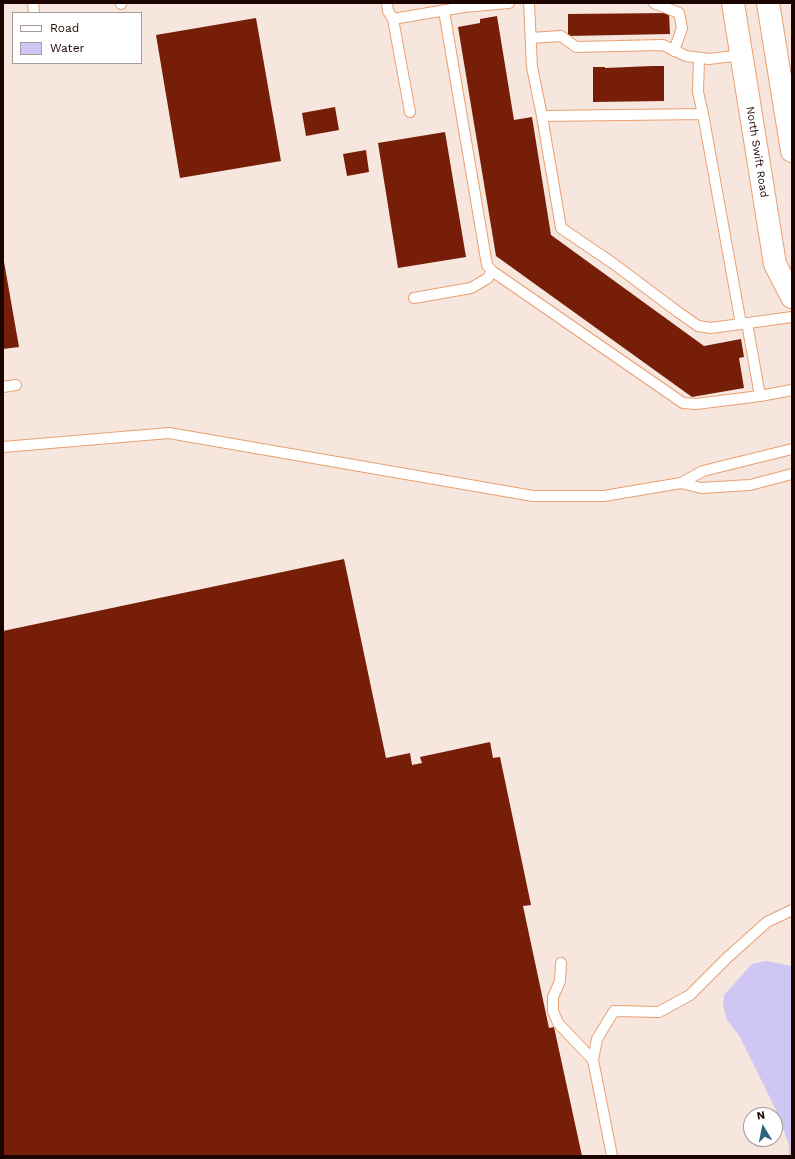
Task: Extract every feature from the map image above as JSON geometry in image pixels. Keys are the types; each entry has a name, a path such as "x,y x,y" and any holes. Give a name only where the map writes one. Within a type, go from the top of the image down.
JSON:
{"street":[{"name":"North Swift Road","path":"733,3 775,264 792,297"},
{"path":"768,3 792,151"}],"lane":[{"path":"387,3 388,10 393,19 410,112"},
{"path":"393,19 464,7 509,3"},
{"path":"530,3 532,67 561,228 614,264 698,326 712,328 792,317"},
{"path":"654,3 679,13 682,28 674,51"},
{"path":"444,11 484,251 487,265 492,271 683,403 696,404 760,396 792,390"},
{"path":"531,38 562,36 576,46 663,45 686,56 709,59 742,55"},
{"path":"699,58 698,92 744,324 760,396"},
{"path":"542,116 703,114"},
{"path":"414,298 471,288 488,278 492,271"},
{"path":"3,387 16,385"},
{"path":"3,447 169,433 533,496 604,496 681,483 703,471 792,449"},
{"path":"681,483 701,488 750,485 792,474"},
{"path":"612,1156 593,1060 597,1039 614,1011 659,1012 690,995 728,957 767,922 792,910"},
{"path":"561,963 560,981 553,997 553,1011 558,1023 593,1060"}],"water":[{"path":"766,961 792,966 792,1156 789,1156 789,1145 783,1129 783,1107 775,1107 740,1037 727,1020 723,1005 724,995 752,964"}],"building":[{"path":"669,13 670,34 568,36 568,14"},
{"path":"497,16 514,120 532,117 551,235 704,346 741,339 744,357 739,358 744,388 692,397 496,256 458,27 480,23 480,19"},
{"path":"256,18 281,161 180,178 156,35"},
{"path":"664,66 664,101 593,102 593,67 605,68"},
{"path":"335,107 339,130 306,136 302,113"},
{"path":"445,132 466,257 398,268 378,143"},
{"path":"366,150 369,172 347,176 343,154"},
{"path":"3,256 19,347 3,349"},
{"path":"344,559 386,758 410,753 412,765 422,763 420,757 490,742 493,758 500,757 531,905 523,906 549,1028 554,1027 582,1156 3,1156 3,631"}]}
